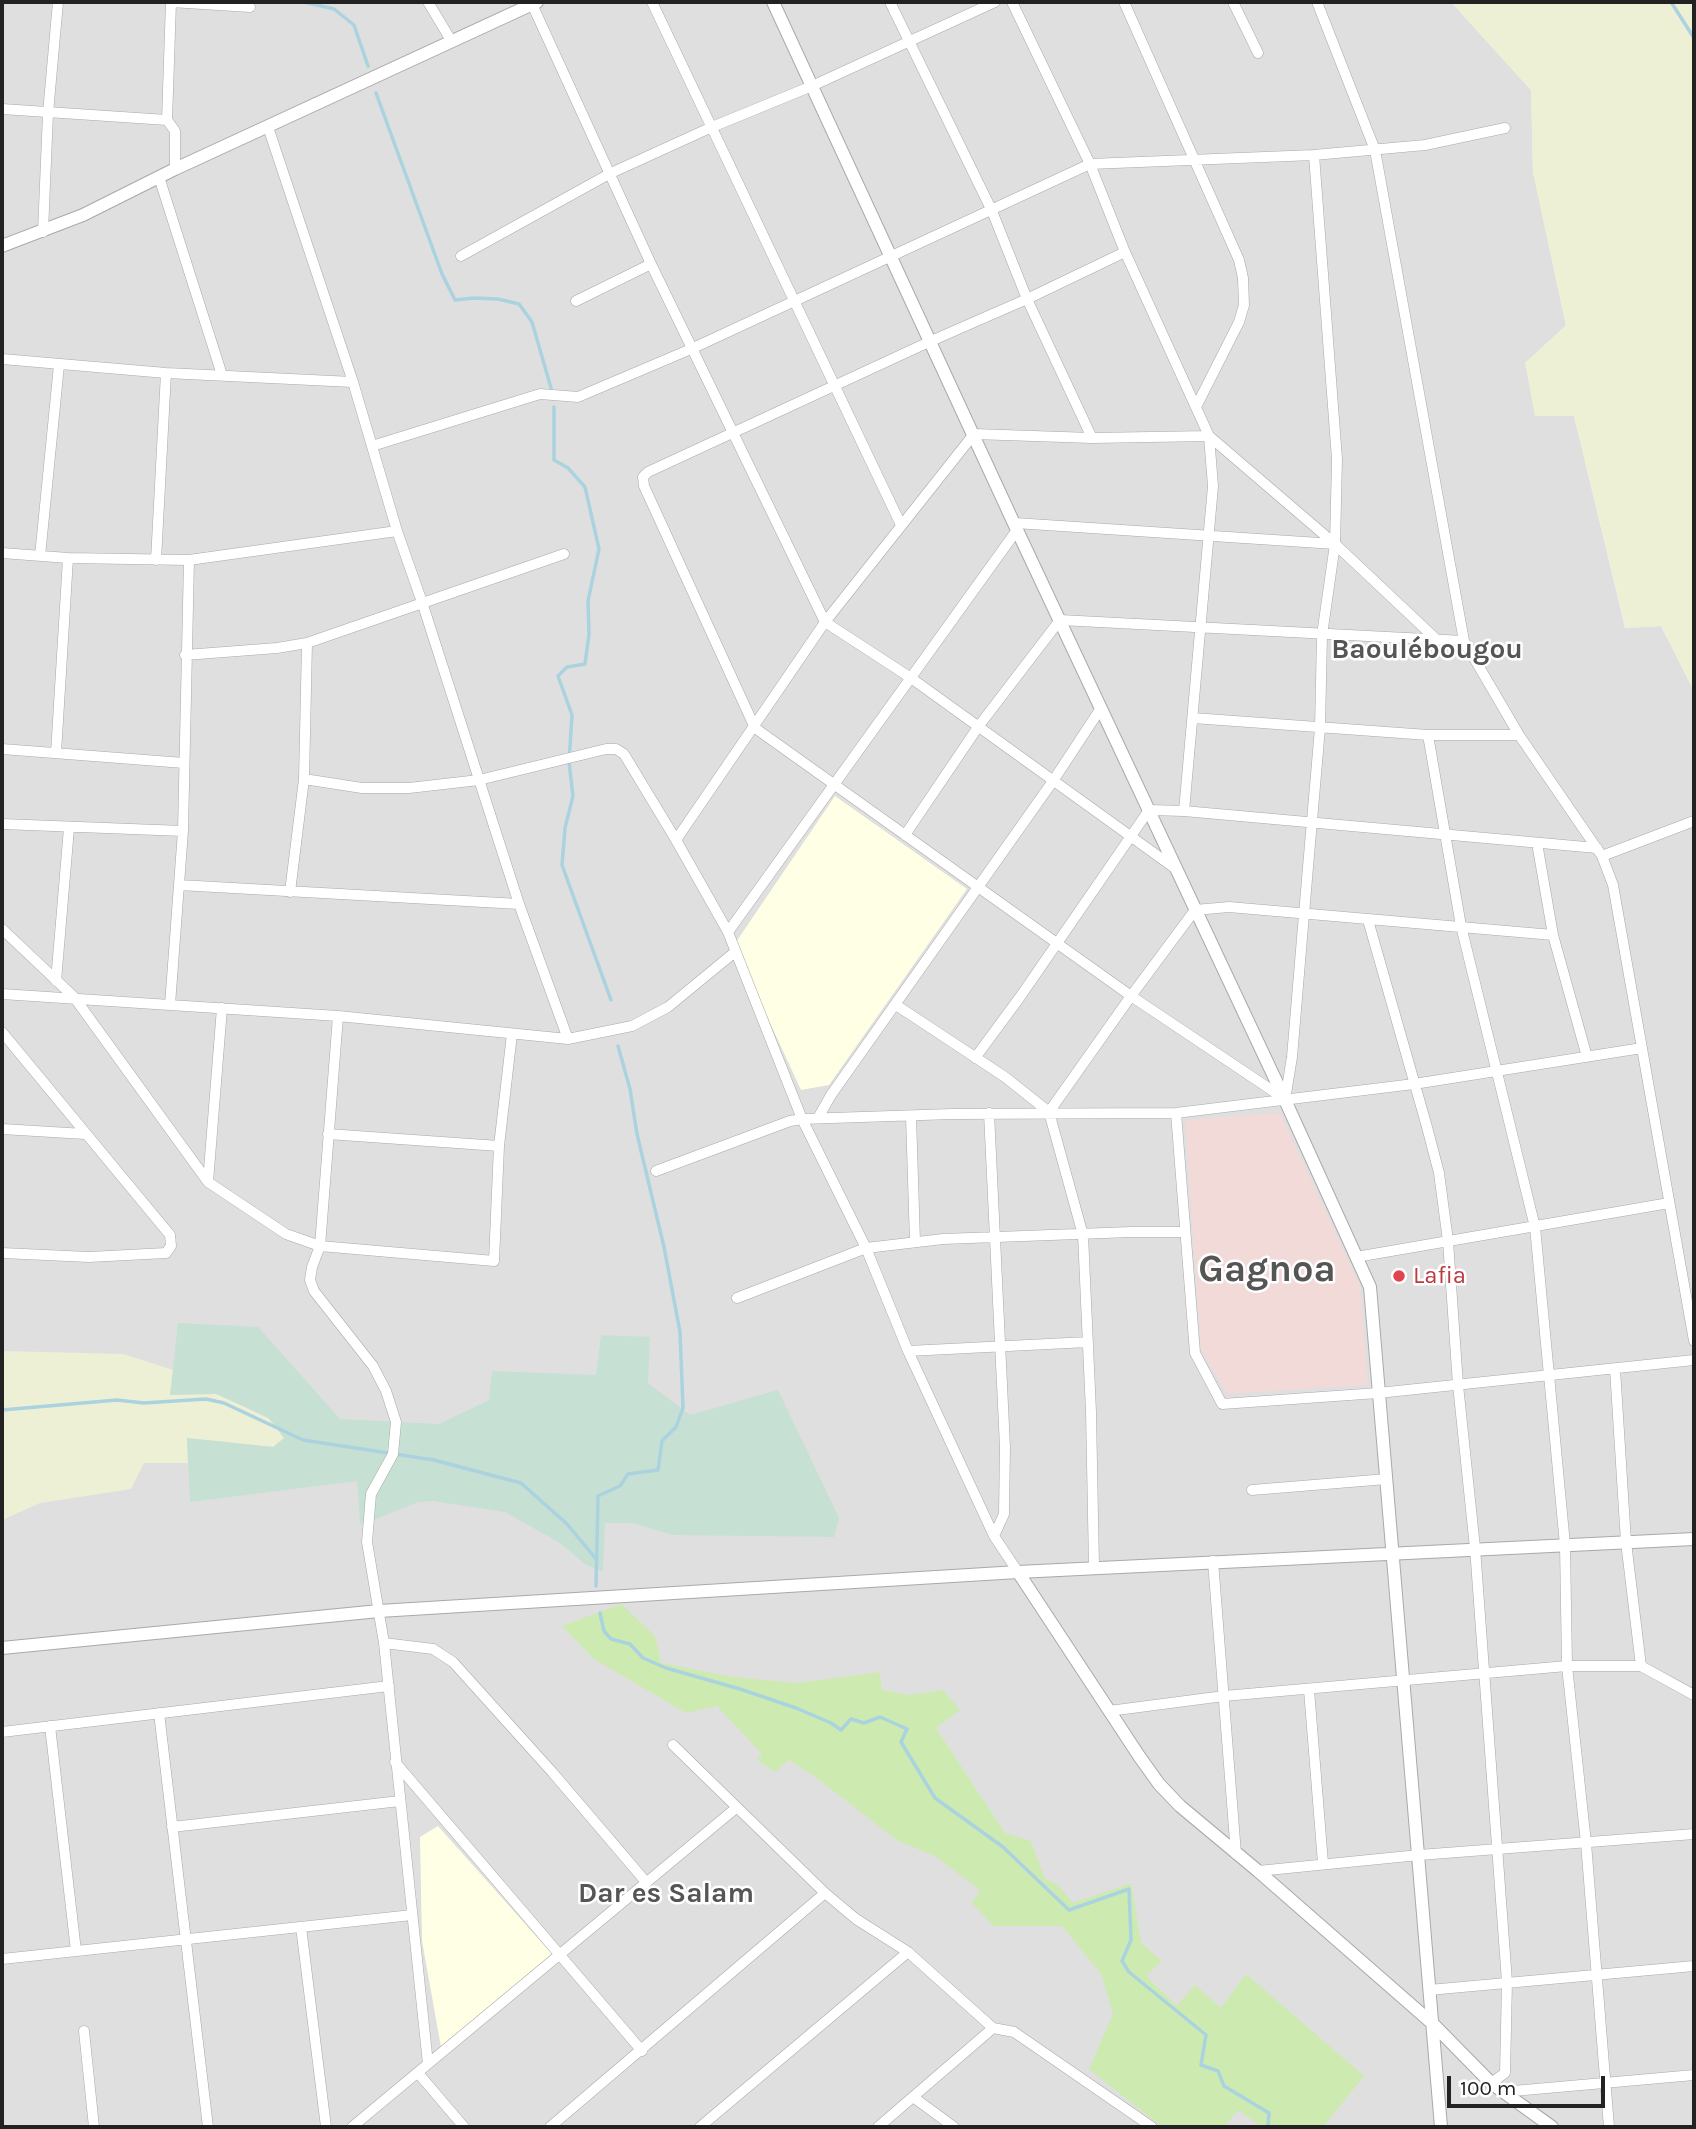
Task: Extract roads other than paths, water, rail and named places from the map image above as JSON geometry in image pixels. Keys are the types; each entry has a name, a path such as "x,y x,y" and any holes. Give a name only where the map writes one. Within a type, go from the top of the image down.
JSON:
{"street":[{"path":"43,232 48,113 58,2"},
{"path":"175,169 175,131 167,120 171,2 250,7"},
{"path":"428,2 452,42"},
{"path":"652,2 901,526"},
{"path":"773,2 1370,1287 1441,2127"},
{"path":"890,2 992,211 1027,299 1091,438"},
{"path":"461,256 611,173 812,86 995,2"},
{"path":"1012,2 1090,164 1125,252 1209,436 1213,486 1184,811"},
{"path":"1124,2 1239,260 1244,294 1239,322 1196,407"},
{"path":"1233,2 1258,53"},
{"path":"1317,2 1375,150 1464,641 1519,735 1599,852 1613,885 1694,1342"},
{"path":"2,246 83,215 175,169 533,3 691,349 825,622 911,678 1176,870"},
{"path":"2,109 167,120"},
{"path":"268,127 353,382 397,531 519,904 568,1039"},
{"path":"372,446 540,394 578,397 691,349 1090,164 1375,150 1424,145 1505,128"},
{"path":"1285,1100 1292,1057 1320,727 1322,635 1335,544 1337,459 1314,155"},
{"path":"159,177 222,375"},
{"path":"1125,252 648,472 643,477 644,486 755,728 1131,996 1285,1100"},
{"path":"576,301 651,264"},
{"path":"2,359 166,373 353,382"},
{"path":"40,556 59,365"},
{"path":"156,560 166,373"},
{"path":"974,434 1091,438 1209,436 1335,544 1437,640"},
{"path":"676,840 825,622 974,434"},
{"path":"1016,527 1335,544"},
{"path":"728,932 1016,527"},
{"path":"2,553 68,558 188,560 397,531"},
{"path":"185,655 307,643 564,554"},
{"path":"56,753 68,558"},
{"path":"170,1005 183,831 188,560"},
{"path":"1060,620 1464,641"},
{"path":"905,835 978,727 1060,620"},
{"path":"290,892 304,779 307,643"},
{"path":"818,1118 831,1095 1053,781 1101,708"},
{"path":"1193,718 1428,735 1519,735"},
{"path":"1428,735 1461,926 1535,1227 1565,1545 1567,1666 1586,1843 1609,2127"},
{"path":"2,749 184,763"},
{"path":"304,779 386,789 479,779 606,749 616,749 624,754 728,932 802,1119 866,1248 908,1351 994,1536 1109,1711 1159,1784 1180,1806 1433,2024 1491,2083 1552,2127"},
{"path":"1149,810 1536,843 1599,852 1694,821"},
{"path":"975,1058 1149,810"},
{"path":"2,824 183,831"},
{"path":"56,981 69,828"},
{"path":"1536,843 1553,935 1587,1057"},
{"path":"179,886 519,904"},
{"path":"1049,1112 1195,910 1228,907 1553,935"},
{"path":"1368,919 1439,1173 1448,1241 1458,1385 1475,1548 1507,1982 1504,2073 1491,2083"},
{"path":"2,929 74,997 208,1182 286,1234 320,1246 494,1261 499,1146 512,1034"},
{"path":"2,994 338,1016 568,1039 632,1026 668,1007 735,952"},
{"path":"896,1005 1005,1077 1049,1112 1083,1235 1094,1567"},
{"path":"208,1182 222,1008"},
{"path":"338,1016 320,1246 310,1280 314,1291 373,1366 386,1391 396,1422 393,1454 371,1494 367,1526 369,1561 389,1686 428,2064"},
{"path":"2,1032 170,1235 172,1246 166,1253 89,1257 2,1253"},
{"path":"656,1171 790,1121 802,1119 1049,1112 1176,1113 1414,1084 1642,1048"},
{"path":"989,1113 1005,1447 1004,1514 994,1536"},
{"path":"1176,1113 1195,1353 1222,1404 1378,1394 1694,1360"},
{"path":"911,1116 915,1242"},
{"path":"2,1129 85,1134"},
{"path":"328,1135 499,1146"},
{"path":"1356,1256 1668,1203"},
{"path":"737,1298 866,1248 996,1237 1131,1231 1184,1232"},
{"path":"908,1351 1088,1342"},
{"path":"1615,1369 1626,1542 1641,1665"},
{"path":"1252,1490 1387,1479"},
{"path":"2,1648 379,1611 1094,1567 1694,1539"},
{"path":"1213,1561 1236,1854"},
{"path":"384,1643 433,1649 453,1662 646,1882"},
{"path":"1109,1711 1224,1696 1567,1666 1641,1665 1694,1695"},
{"path":"2,1732 389,1686"},
{"path":"1309,1690 1323,1863"},
{"path":"159,1713 208,2127"},
{"path":"50,1726 76,1951"},
{"path":"673,1745 825,1893 856,1919 908,1952 993,2028 1014,2032 1152,2127"},
{"path":"395,1761 642,2051"},
{"path":"172,1827 401,1801"},
{"path":"352,2127 736,1808"},
{"path":"1258,1871 1323,1863 1694,1834"},
{"path":"550,2127 825,1893"},
{"path":"2,1959 412,1915"},
{"path":"300,1927 326,2127"},
{"path":"700,2127 908,1952"},
{"path":"1429,1990 1694,1966"},
{"path":"878,2127 993,2028"},
{"path":"84,2031 94,2127"},
{"path":"418,2073 464,2127"},
{"path":"1502,2092 1694,2075"},
{"path":"913,2097 954,2127"}],"waterway":[{"path":"304,2 334,9 354,25 368,66"},
{"path":"1671,2 1694,38"},
{"path":"376,93 442,274 455,300 498,299 519,304 532,322 551,388"},
{"path":"554,407 554,460 568,468 585,487 599,549 588,601 589,634 585,664 567,667 558,676 572,715 569,762 573,796 565,828 562,865 611,1000"},
{"path":"596,1586 598,1496 620,1486 628,1474 658,1470 662,1441 676,1427 683,1408 680,1332 664,1247 637,1134 630,1089 618,1046"},
{"path":"2,1410 117,1400 144,1403 206,1399 224,1403 303,1440 434,1460 521,1483 567,1524 597,1560"},
{"path":"600,1613 604,1631 611,1639 630,1644 643,1658 666,1668 796,1708 841,1730 851,1719 864,1723 880,1717 907,1729 901,1742 935,1798 1003,1847 1069,1910 1129,1889 1131,1940 1122,1961 1129,1972 1206,2035 1201,2065 1218,2071 1224,2086 1269,2113 1270,2127"}],"place":[{"name":"Lafia","path":"1399,1276"}],"district":[{"name":"Baoulébougou","path":"1427,650"},
{"name":"Gagnoa","path":"1267,1270"},
{"name":"Dar es Salam","path":"666,1894"}]}
